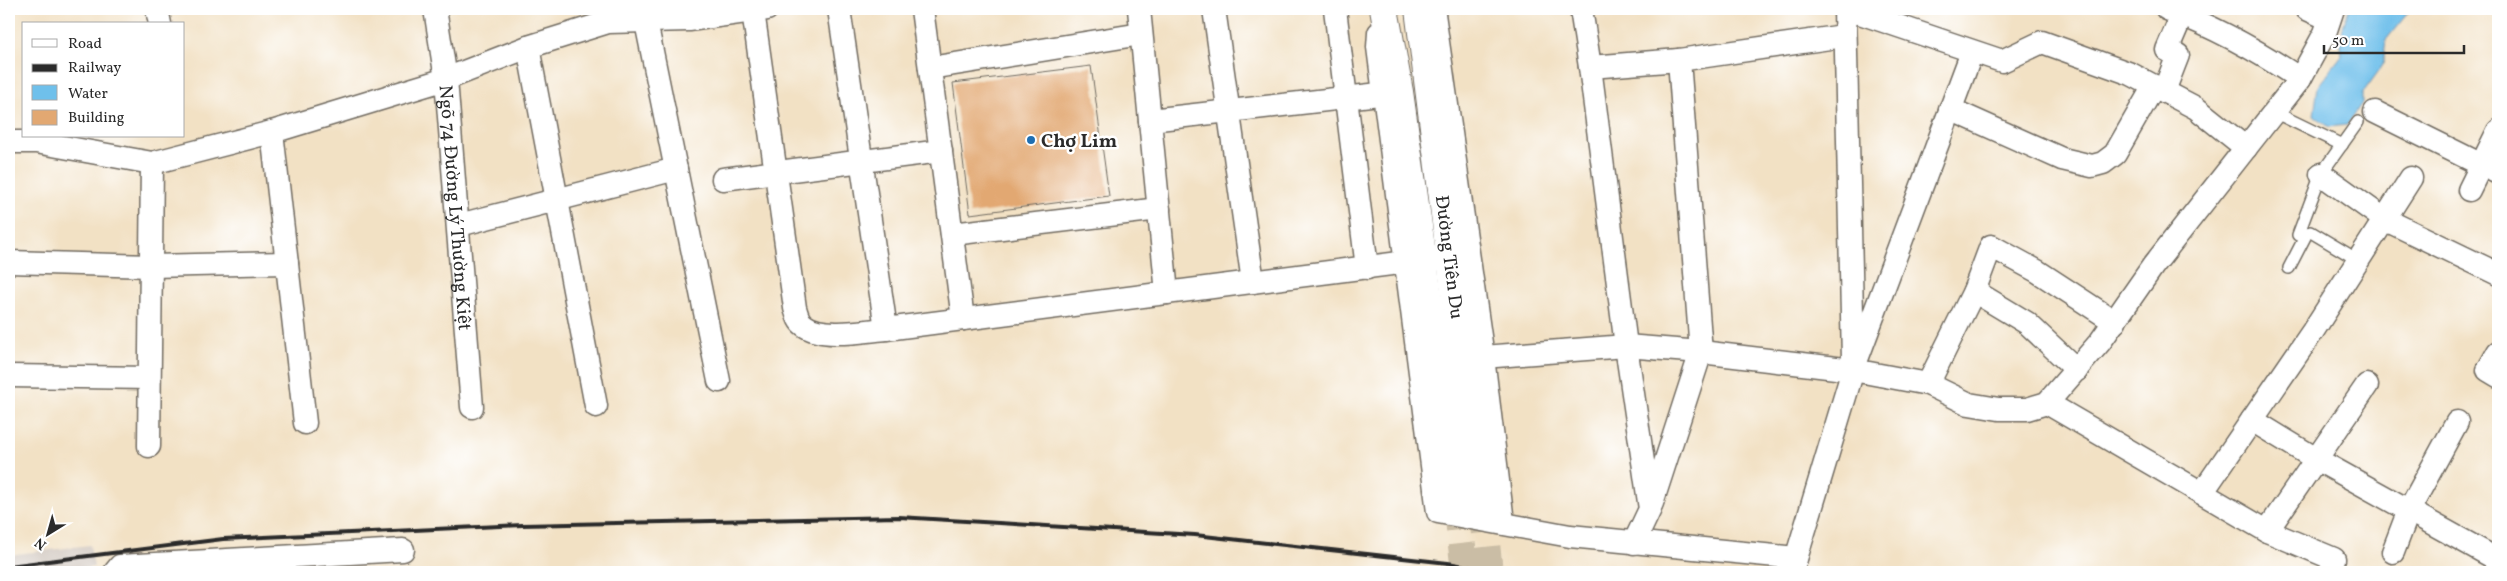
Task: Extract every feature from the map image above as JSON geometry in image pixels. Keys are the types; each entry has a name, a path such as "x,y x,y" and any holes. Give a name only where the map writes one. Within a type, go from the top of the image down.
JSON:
{"main road":[{"name":"Đường Tiên Du","path":"1383,9 1391,94 1414,261 1470,503 1452,256 1419,9"}],"street":[{"path":"156,9 159,22"},
{"name":"Ngõ 74 Đường Lý Thường Kiệt","path":"435,9 446,79 472,407"},
{"path":"839,9 886,329"},
{"path":"922,9 963,320"},
{"path":"1139,9 1167,293"},
{"path":"1214,9 1253,282"},
{"path":"1335,9 1367,268"},
{"path":"1429,9 1434,14 1483,357 1503,522"},
{"path":"1581,9 1650,509"},
{"path":"1853,370 1844,36 1847,9 2002,61 2042,42 2131,74 2196,108 2246,148"},
{"path":"1483,357 1626,346 1701,352 1853,370 1928,384 1969,404 1999,409 2028,409 2047,403 2077,370 2114,322 2153,266 2300,79 2325,33 2331,14 2307,9"},
{"path":"9,142 36,142 152,162 184,146 272,132 446,79 528,47 608,22 658,17 689,20 760,10 776,172 795,308 800,321 813,330 838,333 886,329 1452,256"},
{"path":"1950,109 2062,159 2092,166 2116,154 2159,89 2178,55 2167,50 2175,12 2255,49 2300,79"},
{"path":"658,17 676,169 719,381"},
{"path":"930,68 1141,34"},
{"path":"1590,67 1679,60 1844,36"},
{"path":"528,47 596,406"},
{"path":"1414,261 1438,512 1503,522 1570,536 1794,565 1853,370 1972,52"},
{"path":"1634,543 1650,509 1701,352 1679,60"},
{"path":"1150,120 1391,94"},
{"path":"2367,117 2489,170"},
{"path":"2469,190 2489,170 2498,131"},
{"path":"272,132 305,423"},
{"path":"723,179 941,151"},
{"path":"149,446 152,162"},
{"path":"459,225 676,169"},
{"path":"2321,174 2384,220 2498,274"},
{"path":"2202,493 2411,178"},
{"path":"952,234 1158,209"},
{"path":"1928,384 1974,291 1991,246 2037,271 2114,322"},
{"path":"9,262 151,266 287,263"},
{"path":"1974,291 2027,323 2077,370"},
{"path":"2498,352 2488,370 2498,376"},
{"path":"9,376 149,378"},
{"path":"2267,531 2367,385"},
{"path":"2047,403 2267,531 2334,559"},
{"path":"2252,420 2316,459 2498,560"},
{"path":"2392,552 2409,510 2457,422"},
{"path":"115,572 120,566 402,550"}],"lane":[{"path":"2274,112 2342,145"},
{"path":"2358,260 2311,232 2298,235 2321,174 2342,145 2367,117"},
{"path":"2289,268 2307,233"}],"shaded area":[{"path":"90,545 94,567 63,572 9,572 9,555"}],"water":[{"path":"2349,9 2411,9 2386,40 2383,65 2362,94 2362,103 2347,125 2329,127 2314,115 2318,86 2342,55 2342,32"}],"building":[{"name":"Chợ Lim","path":"1091,66 1109,196 970,214 953,83"}],"tunnel":[{"path":"1457,502 1465,572"},
{"path":"1482,505 1489,572"}],"railway":[{"path":"9,566 223,539 522,525 899,517 1195,535 1448,563 1497,572"}],"place":[{"name":"Chợ Lim","path":"1031,140"}]}
